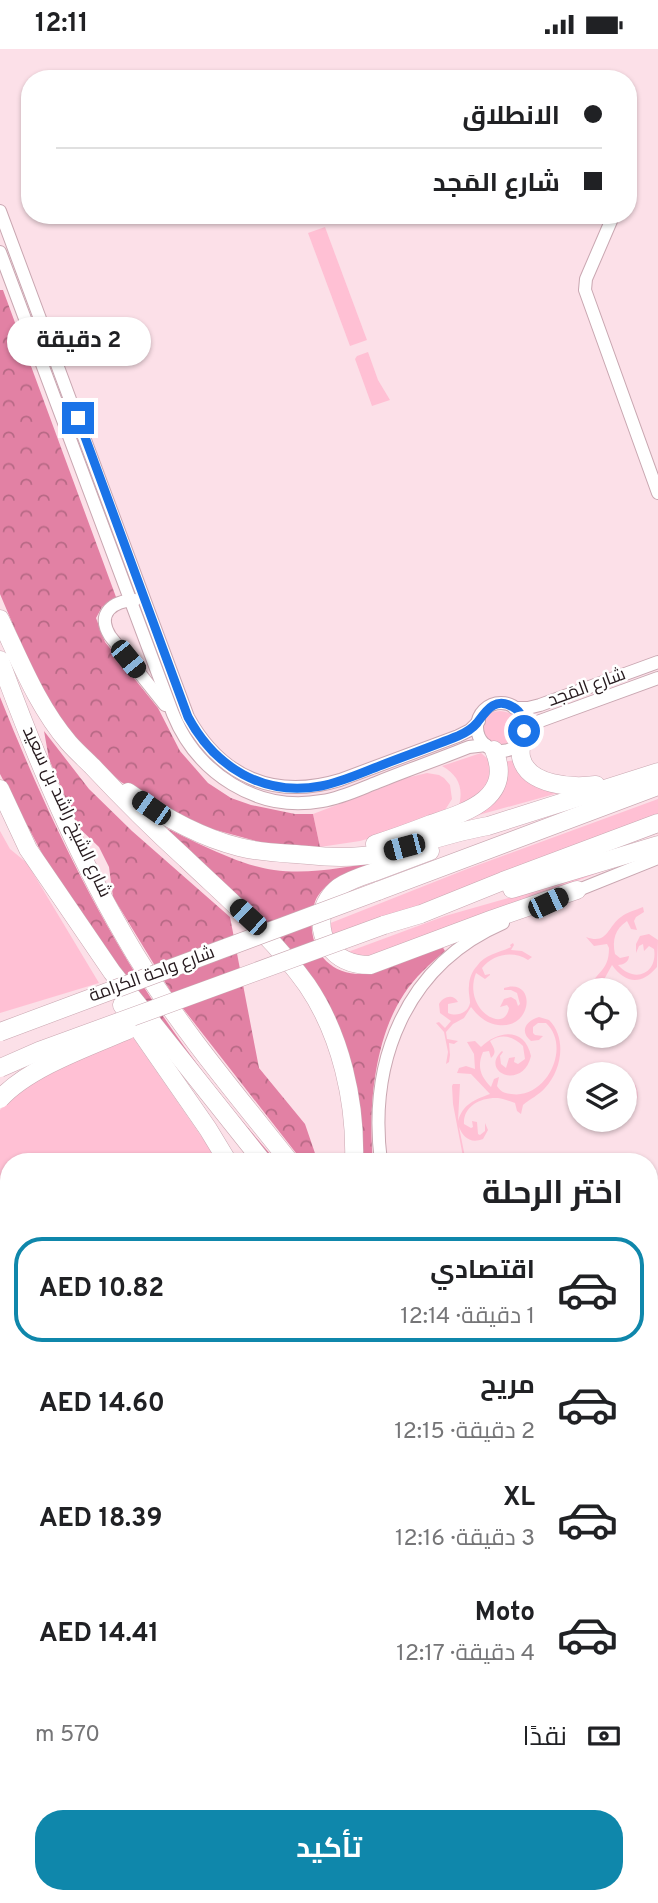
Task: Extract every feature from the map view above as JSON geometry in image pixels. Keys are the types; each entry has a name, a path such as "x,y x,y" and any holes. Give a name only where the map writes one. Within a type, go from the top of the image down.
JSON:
{"highway":[{"path":"0,619 44,708 70,744 159,835 248,917 308,986 326,1019 344,1073 353,1126 354,1153"},
{"name":"شارع الشيخ راشد بن سعيد","path":"0,660 65,820 88,869 135,954 183,1025 283,1153"},
{"path":"523,736 520,755 526,769 558,785 588,786 631,779"},
{"path":"311,856 386,841 476,807 491,795 498,781 499,761 490,748"},
{"path":"92,766 151,808 209,837 238,847 266,852 333,858 368,855 488,826 658,772"},
{"name":"شارع واحة الكرامة","path":"0,1032 658,786"},
{"path":"0,789 28,849 112,972 256,1153"},
{"name":"شارع واحة الكرامة","path":"0,1068 39,1051 384,925 421,914 658,823"},
{"path":"488,826 337,888 325,904 322,914 321,925 327,944 341,959 370,965 577,890"},
{"path":"421,914 658,845"},
{"path":"84,931 97,968 223,1153"},
{"path":"0,1022 234,944"},
{"path":"0,1099 31,1075 80,1051 308,953"}],"street":[{"path":"0,211 188,717 208,747 235,771 251,779 286,788 322,786 458,736 470,730 483,712 493,705 505,704 514,708 523,718 523,736 512,748 500,751 469,747 338,797 317,802 293,803 261,797 235,787 211,770 193,750 178,727 0,252"},
{"path":"610,224 586,279 585,290 658,493"},
{"path":"146,600 115,604 107,613 105,624 107,631 173,714"},
{"name":"شارع المَجد","path":"514,708 540,705 658,662"},
{"name":"شارع المَجد","path":"523,736 540,721 658,678"},
{"path":"478,721 478,732 490,748"},
{"path":"381,1153 379,1101 388,1049 398,1023 417,991 442,962 474,938 495,927 577,890 658,858"}],"shaded area":[{"path":"325,227 367,340 350,346 308,233"},
{"path":"368,352 378,380 390,400 372,406 355,359"},
{"path":"500,711 514,717 520,731 514,745 500,751 486,745 480,731 486,717"},
{"path":"481,753 489,760 493,773 481,795 458,809 461,796 459,784 453,774 442,766"},
{"path":"514,760 562,792 475,816 504,762"},
{"path":"427,773 439,775 450,785 452,799 445,810 378,836 320,847 313,814 389,785 389,782"},
{"path":"658,799 658,817 326,941 323,926 467,869"},
{"path":"0,831 10,849 27,863 99,983 0,1013"},
{"path":"606,870 373,957 361,959 345,953 445,916"},
{"path":"643,907 644,912 634,921 637,930 631,929 627,921 617,931 614,940 615,954 620,958 629,956 625,963 618,965 631,974 638,975 649,970 654,949 649,946 644,951 643,944 636,953 636,944 640,936 649,934 658,940 657,967 645,977 637,979 622,976 612,965 605,978 596,978 607,962 609,948 607,944 594,946 586,937 603,937 616,921"},
{"path":"513,943 511,950 522,951 532,957 528,960 510,954 492,959 482,968 485,975 490,975 485,979 476,973 473,986 479,1007 493,1018 500,1019 506,1016 509,1008 507,1005 500,1007 504,999 511,997 516,1000 518,1006 520,1004 517,993 504,988 515,987 522,990 526,996 524,1013 510,1024 498,1025 482,1019 471,1007 464,1018 446,1032 447,1039 458,1041 449,1043 449,1062 446,1064 448,1052 444,1032 436,1023 439,1022 445,1028 451,1021 440,1013 439,1004 445,998 451,997 458,1002 448,1004 448,1013 455,1015 465,1012 470,1003 469,983 475,968 484,959 511,947"},
{"path":"539,1017 549,1020 558,1036 560,1054 551,1081 523,1105 521,1114 515,1103 498,1098 485,1099 474,1104 466,1112 464,1124 471,1128 472,1121 477,1122 480,1135 485,1131 485,1123 488,1130 483,1139 474,1141 465,1137 459,1127 462,1153 452,1086 460,1084 458,1121 470,1103 490,1094 471,1074 457,1073 459,1068 466,1066 475,1069 474,1054 467,1042 475,1041 481,1047 495,1037 510,1034 523,1040 531,1056 527,1067 520,1073 505,1075 496,1066 496,1059 502,1051 501,1064 506,1068 509,1058 515,1057 514,1062 518,1064 525,1059 523,1046 507,1037 490,1041 494,1054 491,1058 489,1051 483,1052 480,1066 484,1079 491,1087 494,1079 499,1077 497,1086 501,1091 524,1094 544,1081 556,1058 553,1033 546,1023 538,1023 533,1027 535,1035 543,1036 539,1040 531,1041 527,1037 525,1030 531,1021"},
{"path":"132,1036 210,1149 216,1153 0,1153 0,1110 27,1086 80,1058"}],"green space":[{"path":"0,290 3,290 116,597 102,607 96,618 105,642 158,708 180,751 208,783 231,798 251,805 295,814 313,814 320,847 289,848 263,843 212,829 163,807 121,782 79,745 50,705 0,594"},
{"path":"0,697 77,870 147,993 224,1099 269,1153 258,1153 215,1101 56,880 0,774"},
{"path":"44,731 89,789 132,831 230,917 259,1068 305,1124 315,1153 296,1153 174,997 113,897 109,867 99,847 78,827 49,759"},
{"path":"153,822 244,863 274,870 314,871 381,861 340,877 326,887 316,899 312,918 313,938 322,956 328,963 345,972 356,974 376,971 442,946 445,951 418,976 404,994 386,1032 375,1075 373,1153 356,1153 329,1018"}],"route":[{"path":"78,418 188,717 208,747 235,771 269,785 286,788 322,786 458,736 470,730 488,708 499,704 510,705 519,712 525,725 524,731"}]}
